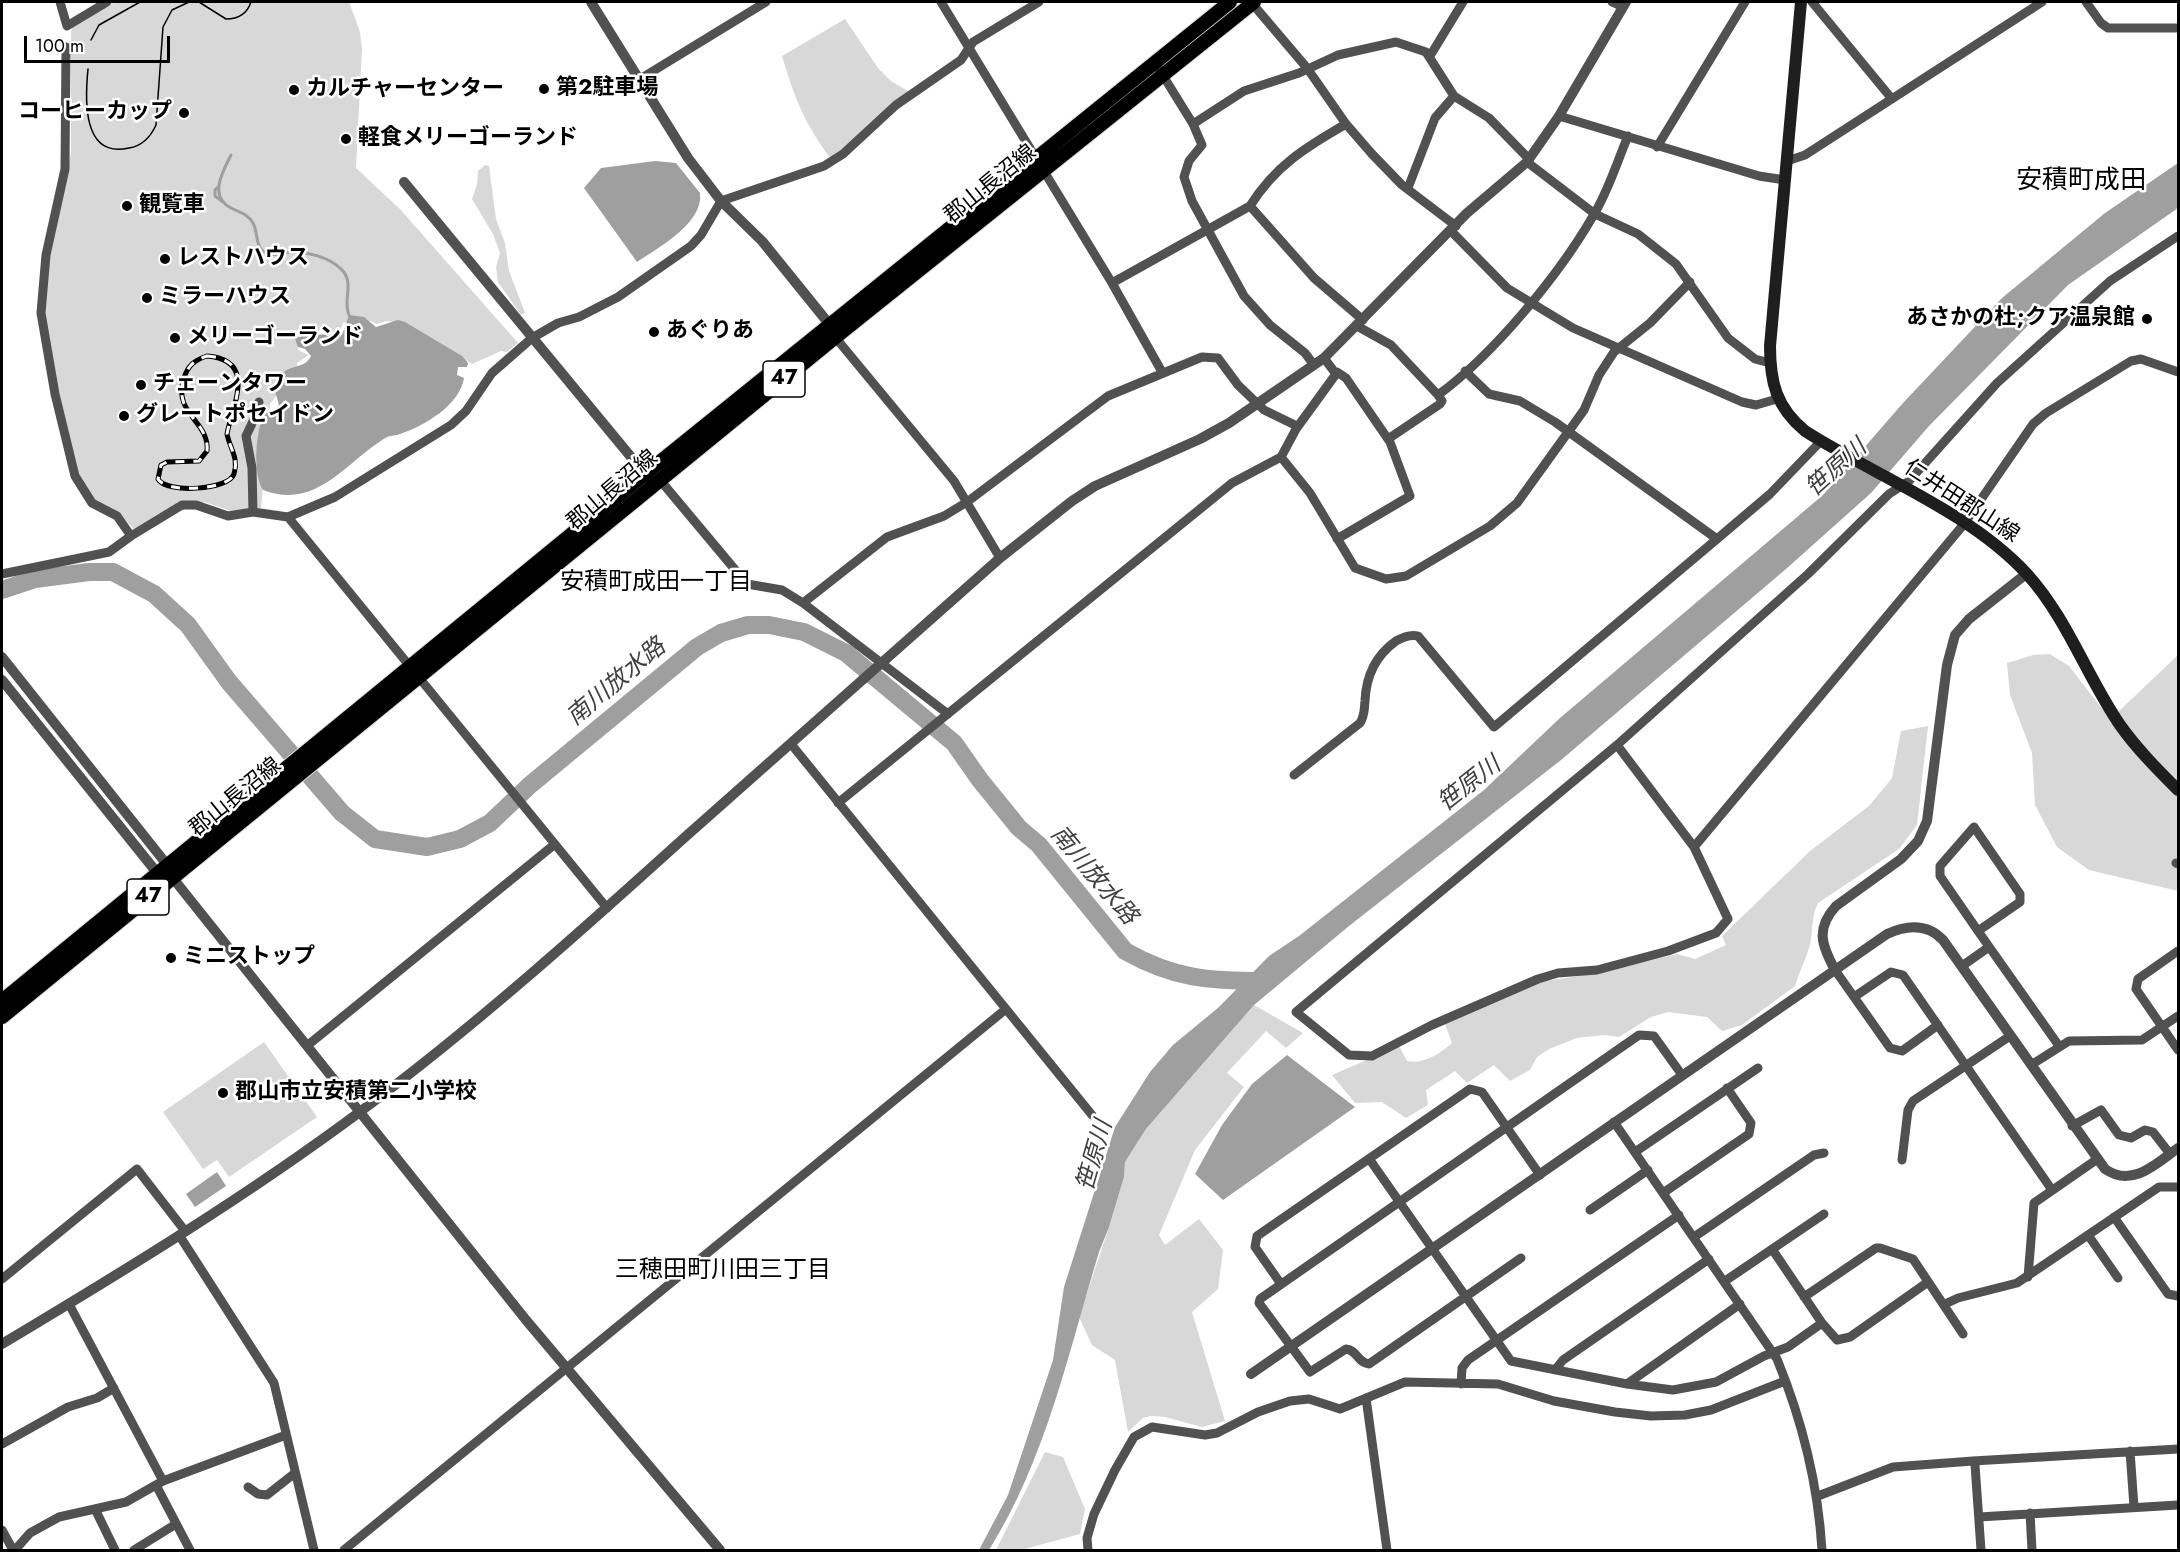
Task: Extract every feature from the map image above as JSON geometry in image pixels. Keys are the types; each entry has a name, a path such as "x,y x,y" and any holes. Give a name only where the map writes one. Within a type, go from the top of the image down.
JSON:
{"main road":[{"name":"郡山長沼線","path":"2,1001 416,673 1039,164 1154,62 1230,2"},
{"name":"郡山長沼線","path":"1039,164 1162,75 1253,2"},
{"name":"仁井田郡山線","path":"1801,2 1770,363 1778,399 1796,423 1824,443 1899,485 1989,540 2026,574 2051,606 2120,724 2137,747 2178,790"},
{"name":"郡山長沼線","path":"2,1017 166,872"}],"street":[{"path":"60,2 66,26 107,2"},
{"path":"591,2 688,158 722,201 762,241 936,458 967,502 1000,558"},
{"path":"640,79 766,2"},
{"path":"941,2 1112,283 1162,372"},
{"path":"2,574 109,552 182,505 196,505 228,516 253,512 288,517 334,497 451,425 466,411 492,373 532,339 558,323 579,317 618,297 691,246 701,236 722,201 824,166 875,127 896,105 945,73 966,55 973,42 1039,2"},
{"path":"1253,2 1307,68 1346,124 1398,181 1454,229 1507,288 1573,328 1742,402 1756,405 1778,399"},
{"path":"1430,56 1463,2"},
{"path":"3,1341 70,1306 361,1111 463,1030 607,908 857,683 1000,558 1072,501 1095,486 1200,439 1258,404 1324,358 1454,229 1467,213 1528,161 1559,116 1624,4 1612,2"},
{"path":"1658,147 1744,2"},
{"path":"1812,2 1892,99"},
{"path":"1787,161 1800,158 2042,2"},
{"path":"2086,2 2101,23 2108,28 2178,28"},
{"path":"1193,124 1244,91 1347,52 1396,42 1430,56 1454,96 1489,118 1528,161 1595,214 1638,234 1676,264 1728,338 1755,359 1770,363"},
{"path":"66,46 65,169 46,255 41,313 55,394 75,476 92,503 117,516 131,536"},
{"path":"1154,62 1193,124 1202,147 1189,161 1184,177 1187,190 1207,231 1248,302 1314,365"},
{"path":"1408,188 1435,118 1454,96"},
{"path":"1559,116 1759,176 1785,180"},
{"path":"1112,283 1250,206 1262,186 1310,143 1346,124"},
{"path":"1438,395 1495,344 1556,271 1595,214 1628,136"},
{"path":"404,182 532,339 653,480 747,584 782,590 803,603 948,714"},
{"path":"1250,206 1314,278 1360,323 1391,345 1442,401 1388,439"},
{"path":"1617,745 1694,847 1728,919 1721,929 1702,939 1668,951 1597,970 1558,973 1538,979 1432,1025 1372,1056 1349,1054 1296,1012 1381,944 1550,797 1617,745 1808,574 1899,485 1918,472 1997,383 2101,289 2178,236"},
{"path":"1281,457 1310,493 1351,563 1360,572 1386,579 1406,576 1490,526 1509,512 1584,411 1602,370 1618,348 1650,323 1690,282"},
{"path":"803,603 887,537 944,516 967,502 1057,436 1096,403 1118,390 1202,357 1218,358 1238,385 1258,404 1270,414 1297,426"},
{"path":"1324,358 1346,378 1388,439 1410,495 1337,540"},
{"path":"1694,847 1964,524 2026,432 2046,413 2131,361 2141,359 2178,372"},
{"path":"1465,371 1489,394 1524,403 1717,539"},
{"path":"838,803 1228,486 1281,457 1283,449 1297,426 1337,372"},
{"path":"253,512 252,468 246,435 257,413 259,402"},
{"path":"1294,775 1365,716 1368,675 1381,655 1400,639 1411,635 1418,636 1494,727 1770,494 1824,443"},
{"path":"288,517 607,908"},
{"path":"1938,1025 1902,1051 1890,1048 1835,970 1823,947 1822,930 1827,915 1836,906 1901,859 1918,842 1927,821 1947,665 1955,635 1969,619 2026,574"},
{"path":"2,657 166,872"},
{"path":"2,680 166,872 308,1045 567,1369 720,1551"},
{"path":"791,744 1092,1115"},
{"path":"1978,931 2020,902 2020,894 1974,827 1940,866 1940,876 1989,947 2059,1046"},
{"path":"308,1045 555,844"},
{"path":"1251,1374 1887,934 1911,926 1928,929 1939,936 1962,966 2031,1065 2072,1126 2096,1160 2109,1172 2131,1177 2144,1172 2174,1151 2153,1132 2145,1130 2131,1138 2119,1135 2101,1110 2072,1126"},
{"path":"1962,966 1989,947"},
{"path":"2178,951 2137,981 2136,990 2178,1050"},
{"path":"1854,997 1894,971 1903,975 2052,1190"},
{"path":"344,1551 1006,1009"},
{"path":"2031,1065 2072,1040 2142,1040 2178,1017"},
{"path":"1521,1258 1369,1364 1363,1362 1352,1350 1346,1349 1310,1372 1259,1303 1260,1299 1281,1284 1643,1034 1654,1035 1682,1075"},
{"path":"1902,1160 1908,1110 1912,1102 2010,1036"},
{"path":"1635,1152 1758,1068"},
{"path":"1663,1193 1749,1134 1751,1123 1727,1088"},
{"path":"1281,1284 1255,1247 1257,1236 1470,1089 1482,1092 1540,1175"},
{"path":"1614,1122 1773,1352 1794,1401 1818,1496 1822,1551"},
{"path":"1694,1237 1814,1155 1824,1153"},
{"path":"1370,1160 1511,1361 1669,1390 1703,1385 1730,1375 1773,1352 1788,1347 1822,1323"},
{"path":"2028,1277 2033,1206 2096,1160"},
{"path":"2,1279 137,1169 182,1233 269,1373 277,1392 314,1551"},
{"path":"1590,1210 1648,1170"},
{"path":"1945,1304 1958,1298 2017,1283 2159,1187 2178,1187"},
{"path":"1725,1281 1824,1214"},
{"path":"1461,1384 1461,1371 1465,1362 1679,1215"},
{"path":"2114,1217 2168,1294 2178,1296"},
{"path":"2088,1235 2118,1278"},
{"path":"1804,1297 1878,1248 1910,1256 1945,1304 1963,1334"},
{"path":"1772,1250 1833,1339 1845,1340 1928,1282"},
{"path":"1555,1370 1563,1360 1709,1259"},
{"path":"1627,1384 1740,1304"},
{"path":"70,1306 114,1388 190,1551"},
{"path":"1088,1551 1087,1538 1094,1514 1132,1439 1145,1430 1162,1427 1205,1435 1290,1401 1309,1399 1337,1409 1405,1382 1498,1384 1554,1401 1651,1416 1711,1410 1785,1381"},
{"path":"2,1444 68,1407 97,1398 114,1388"},
{"path":"1366,1398 1387,1551"},
{"path":"2,1530 14,1551 30,1533 51,1520 63,1515 126,1502 160,1483 286,1435"},
{"path":"1818,1496 1899,1466 2178,1449"},
{"path":"2130,1451 2134,1507"},
{"path":"1973,1461 1981,1551"},
{"path":"248,1487 258,1494 267,1495 295,1473"},
{"path":"1979,1517 2178,1505"},
{"path":"96,1510 115,1551"},
{"path":"2030,1513 2032,1551"},
{"path":"134,1551 177,1524"}],"shaded area":[{"path":"115,2 349,2 360,32 362,49 356,168 400,209 518,343 507,352 501,351 472,364 401,323 386,321 377,324 356,320 343,323 340,332 320,330 300,337 298,350 309,355 297,363 297,370 270,404 261,508 234,512 204,502 134,529 117,512 93,499 76,473 58,399 43,311 45,281 71,152 71,32 72,28"},
{"path":"845,19 878,68 891,81 911,93 831,159 801,110 782,56"},
{"path":"655,161 676,163 700,193 699,204 695,214 678,234 637,262 584,188 601,168"},
{"path":"2178,163 2178,208 2068,285 1929,426 1871,493 1786,569 1561,760 1349,926 1254,1005 1146,1129 1125,1162 1124,1177 1041,1443 1009,1515 989,1550 979,1550 1008,1495 1053,1360 1064,1287 1115,1127 1150,1072 1173,1045 1219,1007 1269,956 1299,936 1484,790 1560,718 1823,495 1903,403 2002,298 2105,213"},
{"path":"485,165 489,166 496,219 505,243 509,271 525,313 521,315 498,282 496,267 500,253 493,234 472,199 478,171"},
{"path":"349,315 364,317 376,327 398,320 405,322 462,356 468,363 467,367 458,367 457,375 464,378 461,388 456,397 430,420 398,435 387,437 315,489 299,494 282,495 263,490 257,464 257,442 261,423 266,414 279,405 274,387 278,378 288,369 308,361 311,356 305,349 298,347 295,339 304,334 342,335"},
{"path":"2050,654 2069,666 2103,710 2117,713 2178,655 2178,891 2089,870 2057,847 2035,805 2032,753 2010,695 2007,663 2033,655"},
{"path":"1928,726 1917,825 1899,849 1818,903 1813,919 1810,945 1795,986 1742,1025 1722,1031 1707,1017 1668,1012 1651,1017 1619,1037 1604,1035 1577,1038 1549,1049 1537,1057 1530,1070 1510,1081 1494,1065 1467,1083 1455,1071 1426,1090 1428,1105 1406,1118 1382,1102 1355,1103 1332,1075 1399,1046 1407,1061 1419,1061 1431,1057 1452,1043 1445,1024 1545,981 1592,974 1677,954 1695,959 1726,945 1722,936 1810,851 1869,806 1892,778 1901,731"},
{"path":"1254,1005 1303,1033 1286,1048 1266,1031 1227,1073 1244,1087 1195,1150 1159,1235 1165,1245 1199,1219 1223,1250 1218,1289 1192,1312 1225,1421 1202,1427 1165,1417 1150,1416 1143,1418 1128,1432 1115,1360 1092,1345 1079,1317 1124,1177 1125,1162 1146,1129"},
{"path":"264,1042 317,1117 229,1177 217,1160 203,1169 163,1112"},
{"path":"1287,1055 1355,1107 1223,1200 1195,1174 1222,1125 1252,1084"},
{"path":"217,1172 226,1186 195,1207 186,1194"},
{"path":"1045,1452 1063,1457 1085,1509 1080,1534 1021,1550 996,1550"}],"waterway":[{"path":"231,155 219,183 220,197 224,203 251,220 259,245 264,252 311,254 324,258 340,268 347,279 349,315"},
{"path":"218,187 215,190 215,196 223,202"},
{"name":"南川放水路","path":"2,590 35,579 89,572 113,572 154,594 188,625 229,682 342,813 375,839 427,847 460,839 490,823 530,785 697,647 721,633 748,625 769,625 804,632 846,653 954,743 980,780 1019,828 1039,845 1125,951 1176,973 1209,979 1264,981"}],"tram line":[{"path":"91,40 99,25 140,2"},
{"path":"88,69 87,110 95,136 102,145 114,149 134,147 142,143 149,137 156,125 163,27 172,10 189,2"},
{"path":"199,2 226,19 242,15 251,2"}],"railway":[{"path":"207,356 223,359 232,366 237,375 236,398 227,434 235,458 234,474 221,484 210,487 184,488 163,484 158,479 161,465 167,462 199,461 207,451 203,432 187,409 182,390 184,378 190,366 207,356"}],"place":[{"name":"第2駐車場","path":"544,89"},
{"name":"カルチャーセンター","path":"294,90"},
{"name":"コーヒーカップ","path":"184,113"},
{"name":"軽食メリーゴーランド","path":"346,139"},
{"name":"観覧車","path":"127,206"},
{"name":"レストハウス","path":"165,259"},
{"name":"ミラーハウス","path":"147,298"},
{"name":"あさかの杜;クア温泉館","path":"2147,319"},
{"name":"あぐりあ","path":"654,332"},
{"name":"メリーゴーランド","path":"175,338"},
{"name":"チェーンタワー","path":"141,385"},
{"name":"グレートポセイドン","path":"124,416"},
{"name":"ミニストップ","path":"171,958"},
{"name":"郡山市立安積第二小学校","path":"223,1093"}],"district":[{"name":"安積町成田","path":"2081,182"},
{"name":"安積町成田一丁目","path":"656,583"},
{"name":"三穂田町川田三丁目","path":"723,1271"}],"water label":[{"name":"笹原川","path":"1837,469"},
{"name":"笹原川","path":"1470,785"},
{"name":"笹原川","path":"1096,1156"}]}
